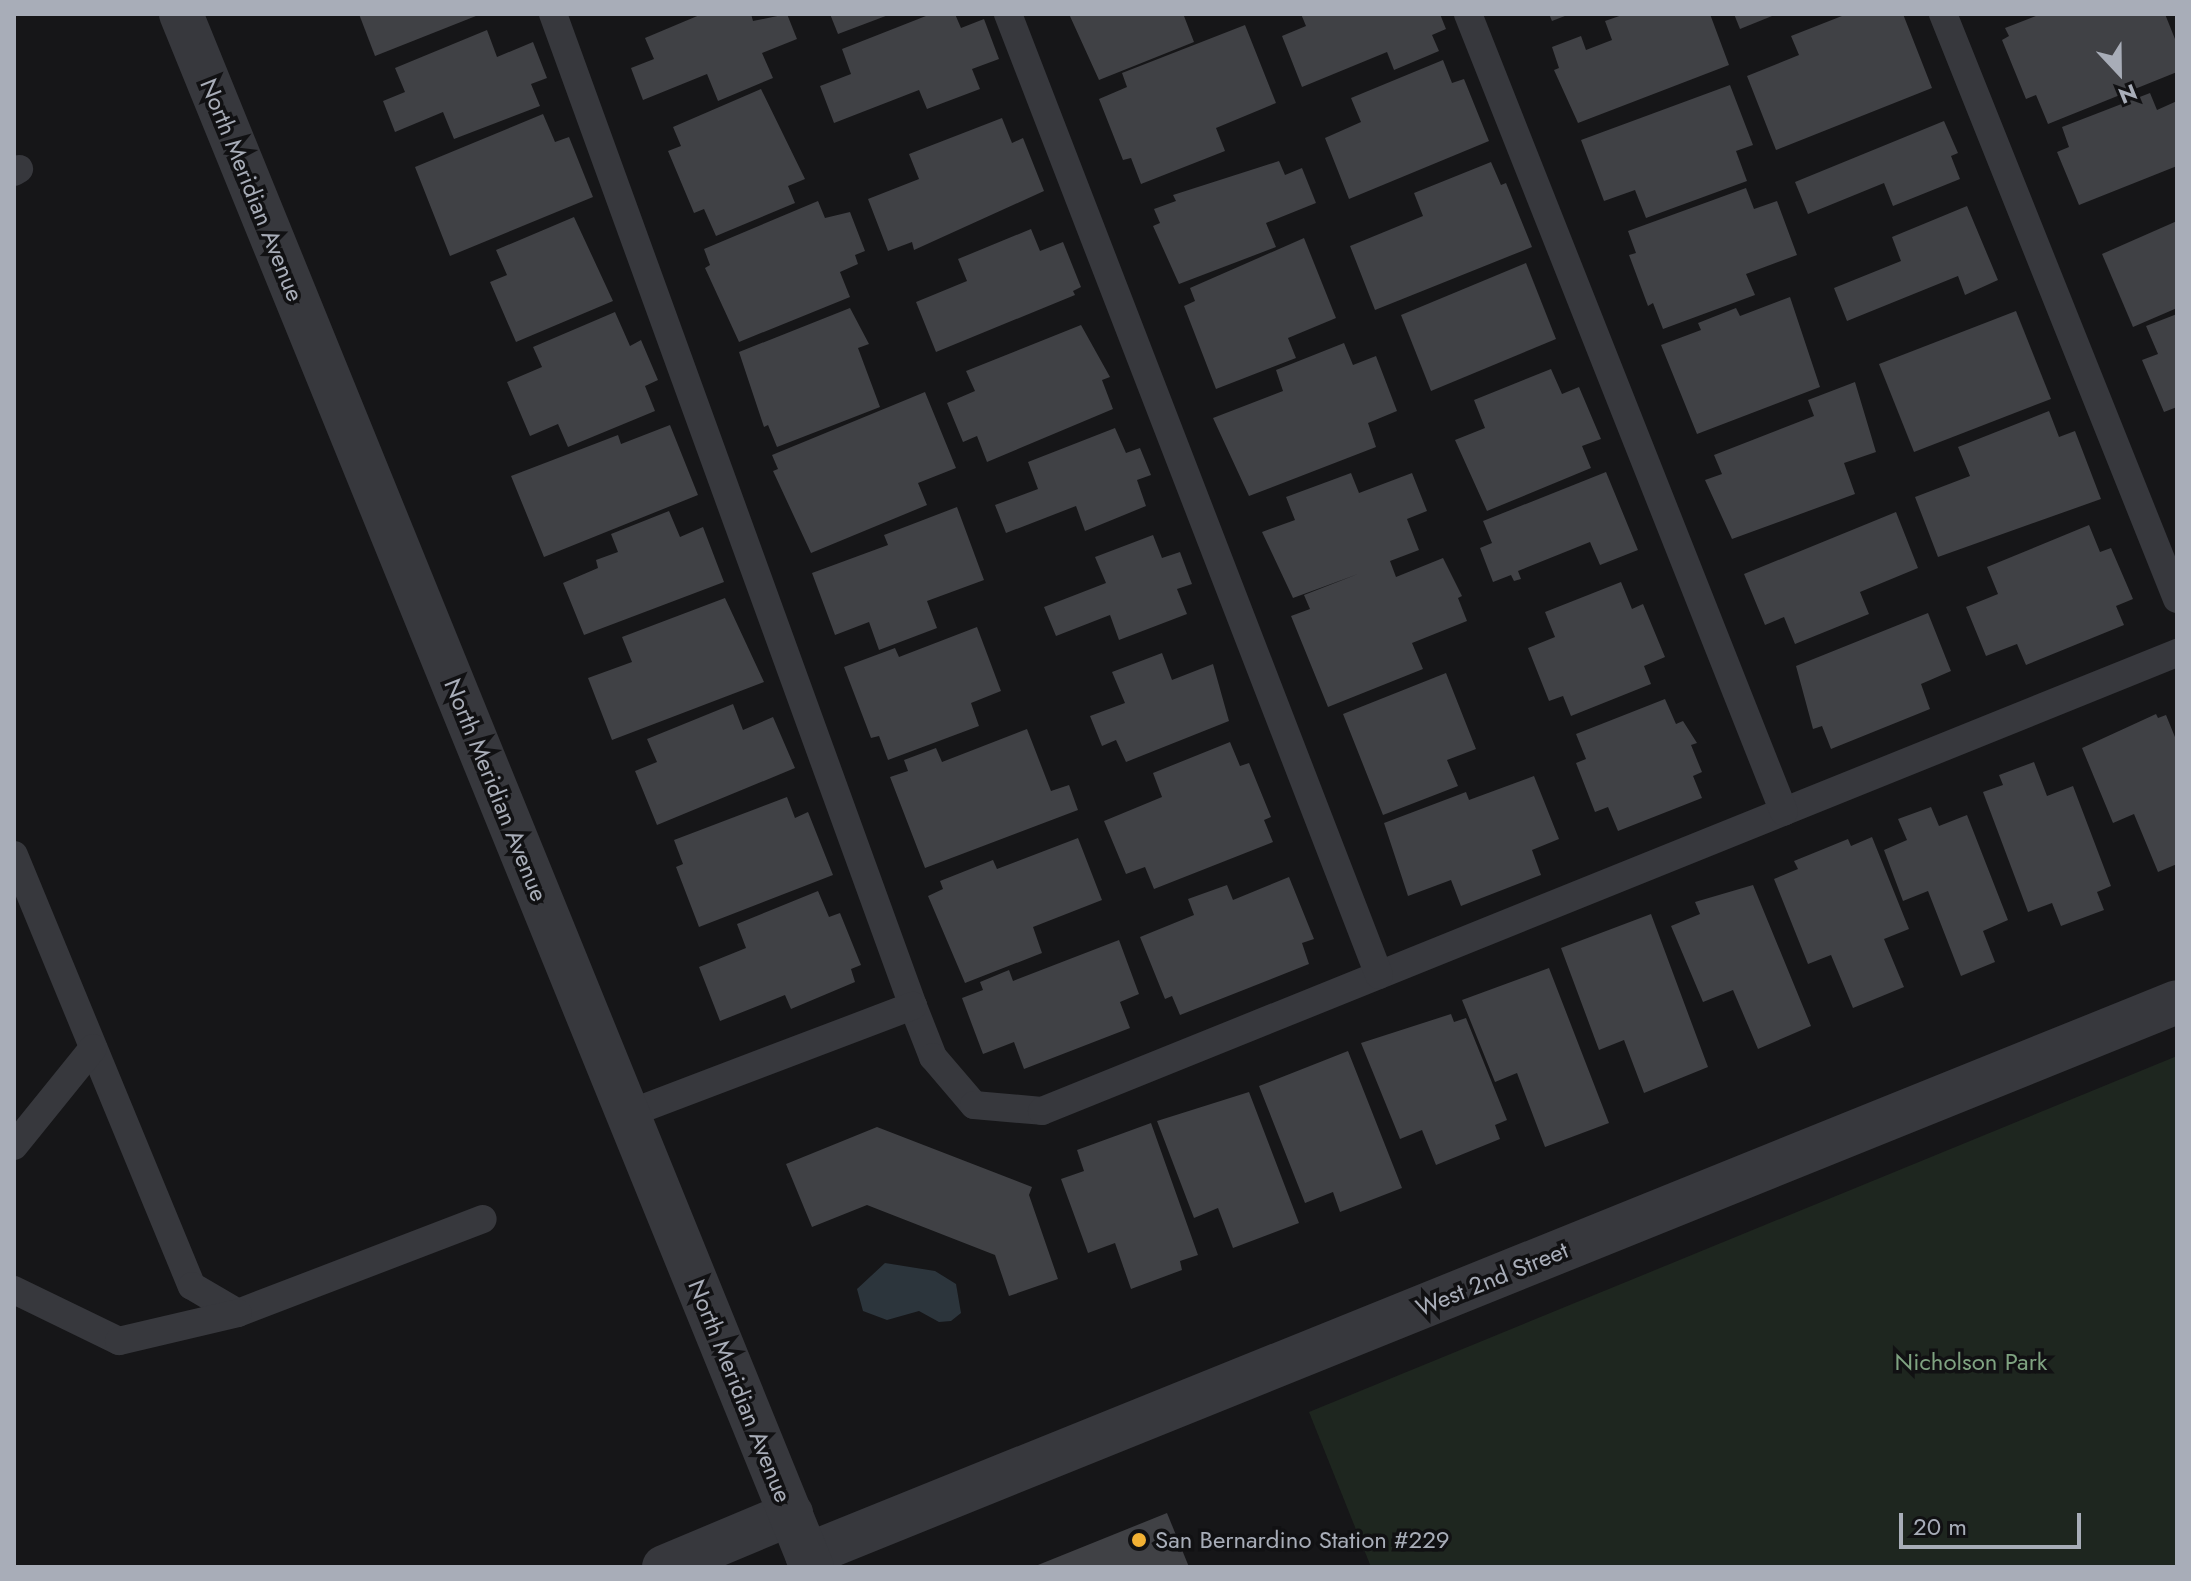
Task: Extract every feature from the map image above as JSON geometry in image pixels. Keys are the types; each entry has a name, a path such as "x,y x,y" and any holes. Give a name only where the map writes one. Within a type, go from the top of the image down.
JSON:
{"street":[{"name":"North Meridian Avenue","path":"181,14 809,1561"},
{"name":"West 2nd Street","path":"809,1561 2177,1002"},
{"path":"664,1567 791,1514"}],"lane":[{"path":"553,14 913,1006 933,1057 974,1105 1042,1111 2177,653"},
{"path":"1008,14 1379,975"},
{"path":"1468,14 1784,812"},
{"path":"1943,14 2177,599"},
{"path":"14,855 192,1286 238,1313"},
{"path":"628,1114 913,1006"},
{"path":"14,1146 93,1048"},
{"path":"14,1290 119,1341 238,1313 483,1219"}],"green space":[{"name":"Nicholson Park","path":"2177,1056 2177,1567 1371,1567 1309,1412"}],"shaded area":[{"path":"885,1263 935,1271 956,1284 961,1313 951,1321 939,1322 919,1311 887,1320 863,1311 857,1289"}],"building":[{"path":"359,14 481,14 375,56"},
{"path":"702,14 751,14 753,21 787,14 797,39 762,53 773,78 718,101 707,74 643,100 631,68 654,59 645,38"},
{"path":"830,14 891,14 838,34"},
{"path":"931,14 955,14 961,28 984,19 999,59 972,69 980,89 927,109 919,90 834,123 820,86 851,74 842,49"},
{"path":"1069,14 1190,14 1184,16 1194,42 1099,80"},
{"path":"1301,14 1440,14 1446,29 1432,35 1439,51 1394,70 1387,52 1302,87 1282,36 1306,26"},
{"path":"1549,14 1570,14 1552,21"},
{"path":"1625,14 1710,14 1729,65 1578,123 1554,70 1559,68 1552,47 1581,36 1586,50 1612,40 1605,21"},
{"path":"1734,14 1777,14 1740,29"},
{"path":"1847,14 1903,14 1932,88 1776,150 1747,76 1799,55 1791,36"},
{"path":"2041,14 2165,14 2177,44 2177,72 2048,124 2036,95 2026,99 2002,40 2009,36 2005,28"},
{"path":"1245,25 1276,103 1216,128 1225,151 1141,184 1131,158 1123,160 1099,99 1127,87 1122,73"},
{"path":"487,30 497,57 533,42 547,78 531,84 540,106 454,139 443,112 395,132 383,101 405,92 395,68"},
{"path":"1443,60 1452,83 1464,79 1489,141 1349,199 1325,138 1361,122 1351,98"},
{"path":"1730,85 1753,145 1736,151 1747,181 1646,218 1635,190 1604,201 1581,140"},
{"path":"761,89 805,179 788,186 795,203 716,236 704,209 694,213 668,151 681,146 673,127"},
{"path":"2150,93 2157,110 2177,101 2177,166 2079,205 2057,152 2069,147 2062,127"},
{"path":"543,114 555,142 569,137 593,197 450,256 415,167"},
{"path":"1002,118 1012,143 1023,138 1044,191 914,250 912,242 888,251 868,199 919,179 909,154"},
{"path":"1944,121 1958,153 1951,156 1960,179 1893,206 1884,183 1808,214 1795,182"},
{"path":"1279,161 1285,175 1302,168 1316,203 1266,223 1276,247 1179,284 1153,226 1160,223 1154,209 1176,201 1173,195"},
{"path":"1491,162 1501,185 1506,183 1532,247 1375,310 1350,246 1423,216 1414,193"},
{"path":"1746,188 1754,209 1777,201 1797,255 1746,274 1755,295 1663,329 1653,303 1648,306 1629,255 1636,253 1628,231"},
{"path":"818,201 825,218 850,212 865,251 855,255 858,264 840,272 850,297 739,342 705,268 710,265 704,249"},
{"path":"1967,206 1998,280 1965,295 1958,276 1847,321 1834,288 1901,261 1892,237"},
{"path":"574,217 613,301 516,342 490,282 507,275 496,250"},
{"path":"2177,221 2177,308 2133,327 2102,254"},
{"path":"1031,229 1040,251 1063,242 1081,287 1073,291 1075,295 936,352 916,302 967,281 958,259"},
{"path":"1304,238 1336,318 1288,338 1296,358 1216,389 1184,306 1195,301 1190,288"},
{"path":"1526,263 1556,339 1431,391 1401,315"},
{"path":"1790,297 1820,387 1697,434 1661,345 1701,330 1698,323 1736,308 1740,316"},
{"path":"850,308 869,344 858,348 880,407 777,447 768,425 764,427 739,352"},
{"path":"2016,311 2051,399 1914,452 1879,364"},
{"path":"615,312 630,346 641,340 658,380 645,386 655,411 568,447 558,424 530,436 507,382 542,367 533,347"},
{"path":"2177,314 2177,407 2164,412 2142,360 2158,354 2146,326"},
{"path":"1081,325 1110,377 1102,380 1113,409 987,462 977,436 963,442 947,403 975,391 966,371"},
{"path":"1344,343 1353,365 1376,356 1397,411 1368,423 1376,447 1249,496 1213,418 1283,391 1276,370"},
{"path":"1551,369 1562,394 1579,387 1601,439 1582,446 1591,468 1487,511 1455,440 1485,428 1474,400"},
{"path":"1855,382 1876,452 1844,463 1855,494 1732,539 1705,480 1722,474 1714,455 1814,416 1808,400"},
{"path":"925,392 956,468 918,483 927,505 811,553 773,471 778,469 772,455"},
{"path":"2049,411 2059,437 2075,431 2101,499 1938,557 1915,497 1970,476 1958,447"},
{"path":"670,425 698,495 544,557 511,476 618,435 621,444"},
{"path":"1115,428 1126,453 1140,448 1151,475 1137,480 1146,506 1085,531 1076,506 1006,533 995,505 1038,489 1028,462"},
{"path":"1606,472 1638,550 1600,565 1590,542 1518,571 1521,579 1514,581 1511,575 1493,582 1480,548 1492,543 1483,521"},
{"path":"1351,473 1359,493 1412,473 1427,511 1407,519 1419,550 1390,561 1396,577 1443,558 1462,596 1458,598 1467,621 1412,643 1423,669 1328,707 1291,616 1310,609 1304,595 1358,574 1293,598 1262,532 1295,520 1286,497"},
{"path":"957,507 984,580 927,601 937,628 879,650 869,622 835,635 812,573 888,545 884,535"},
{"path":"669,511 680,537 703,527 724,582 584,635 563,583 598,568 596,560 618,552 611,534"},
{"path":"1896,512 1918,568 1860,592 1869,614 1795,644 1784,617 1765,625 1744,574"},
{"path":"2089,525 2100,552 2111,548 2133,599 2116,606 2124,625 2026,665 2017,644 1986,656 1966,607 1998,594 1987,567"},
{"path":"1153,535 1162,558 1180,552 1192,584 1177,589 1187,614 1119,640 1110,615 1056,636 1044,607 1106,583 1095,557"},
{"path":"1621,582 1632,609 1643,604 1665,657 1644,666 1651,684 1571,716 1563,696 1549,701 1528,648 1555,637 1545,612"},
{"path":"725,598 764,682 612,740 588,678 632,662 622,637"},
{"path":"1928,613 1951,671 1921,684 1930,709 1831,749 1822,726 1813,729 1796,666"},
{"path":"977,627 1001,691 971,703 979,726 888,760 879,736 871,738 844,667 895,648 899,657"},
{"path":"1162,653 1172,680 1213,664 1229,721 1126,762 1116,740 1102,746 1090,716 1125,703 1112,672"},
{"path":"1446,673 1476,749 1447,760 1458,786 1383,815 1343,714"},
{"path":"1665,699 1676,724 1683,721 1697,743 1691,745 1702,772 1693,776 1702,798 1618,831 1608,807 1595,812 1576,763 1586,759 1576,734"},
{"path":"733,704 743,730 773,717 795,768 657,825 635,771 657,762 647,739"},
{"path":"2156,714 2158,718 2166,715 2177,742 2177,864 2158,872 2134,814 2113,823 2082,748"},
{"path":"1027,729 1051,791 1069,785 1078,810 925,868 890,777 908,771 904,760 936,748 942,762"},
{"path":"1230,742 1240,766 1249,763 1271,817 1264,820 1273,842 1154,889 1145,867 1126,874 1104,821 1162,797 1153,773"},
{"path":"2034,762 2047,796 2073,786 2111,886 2097,892 2104,910 2061,926 2052,903 2028,912 1983,792 2003,785 1999,775"},
{"path":"1534,776 1559,839 1532,850 1541,875 1461,906 1451,880 1408,896 1384,823 1466,792 1469,800"},
{"path":"787,797 795,818 808,812 833,875 699,927 676,867 683,864 674,840"},
{"path":"1931,807 1939,826 1967,815 2008,920 1983,931 1995,962 1961,976 1928,891 1903,901 1884,850 1907,840 1898,819"},
{"path":"1872,837 1909,929 1884,939 1904,987 1853,1008 1831,955 1808,964 1774,879 1798,869 1794,861 1848,839 1851,846"},
{"path":"1078,838 1102,900 1033,927 1042,953 965,983 928,896 943,889 940,881 993,860 997,869"},
{"path":"1289,877 1314,939 1302,943 1309,964 1180,1015 1172,996 1165,999 1140,937 1194,915 1188,899 1227,885 1233,900"},
{"path":"1753,885 1811,1026 1758,1049 1733,990 1703,1002 1671,926 1700,914 1695,902"},
{"path":"818,891 829,917 840,913 861,965 851,969 855,982 791,1009 785,995 720,1021 699,967 746,948 737,924"},
{"path":"1651,914 1708,1067 1644,1093 1624,1040 1599,1050 1561,948"},
{"path":"1119,940 1139,994 1120,1002 1130,1028 1024,1069 1014,1042 983,1054 962,998 983,990 980,982 1009,970 1013,981"},
{"path":"1549,968 1609,1123 1545,1147 1517,1073 1495,1082 1462,1000"},
{"path":"1451,1014 1454,1022 1466,1018 1507,1120 1495,1125 1500,1139 1436,1165 1422,1130 1400,1139 1361,1043"},
{"path":"1348,1051 1402,1188 1340,1212 1333,1192 1305,1203 1259,1086"},
{"path":"1249,1092 1299,1223 1233,1248 1218,1208 1194,1218 1157,1121"},
{"path":"1151,1123 1198,1255 1180,1261 1182,1270 1131,1289 1115,1243 1088,1253 1061,1179 1084,1171 1077,1150"},
{"path":"877,1127 1032,1187 1029,1195 1058,1279 1009,1296 995,1255 867,1205 812,1227 786,1164"},
{"name":"San Bernardino Station #229","path":"1167,1513 1189,1567 1033,1567"}],"place":[{"name":"San Bernardino Station #229","path":"1139,1540"}]}
